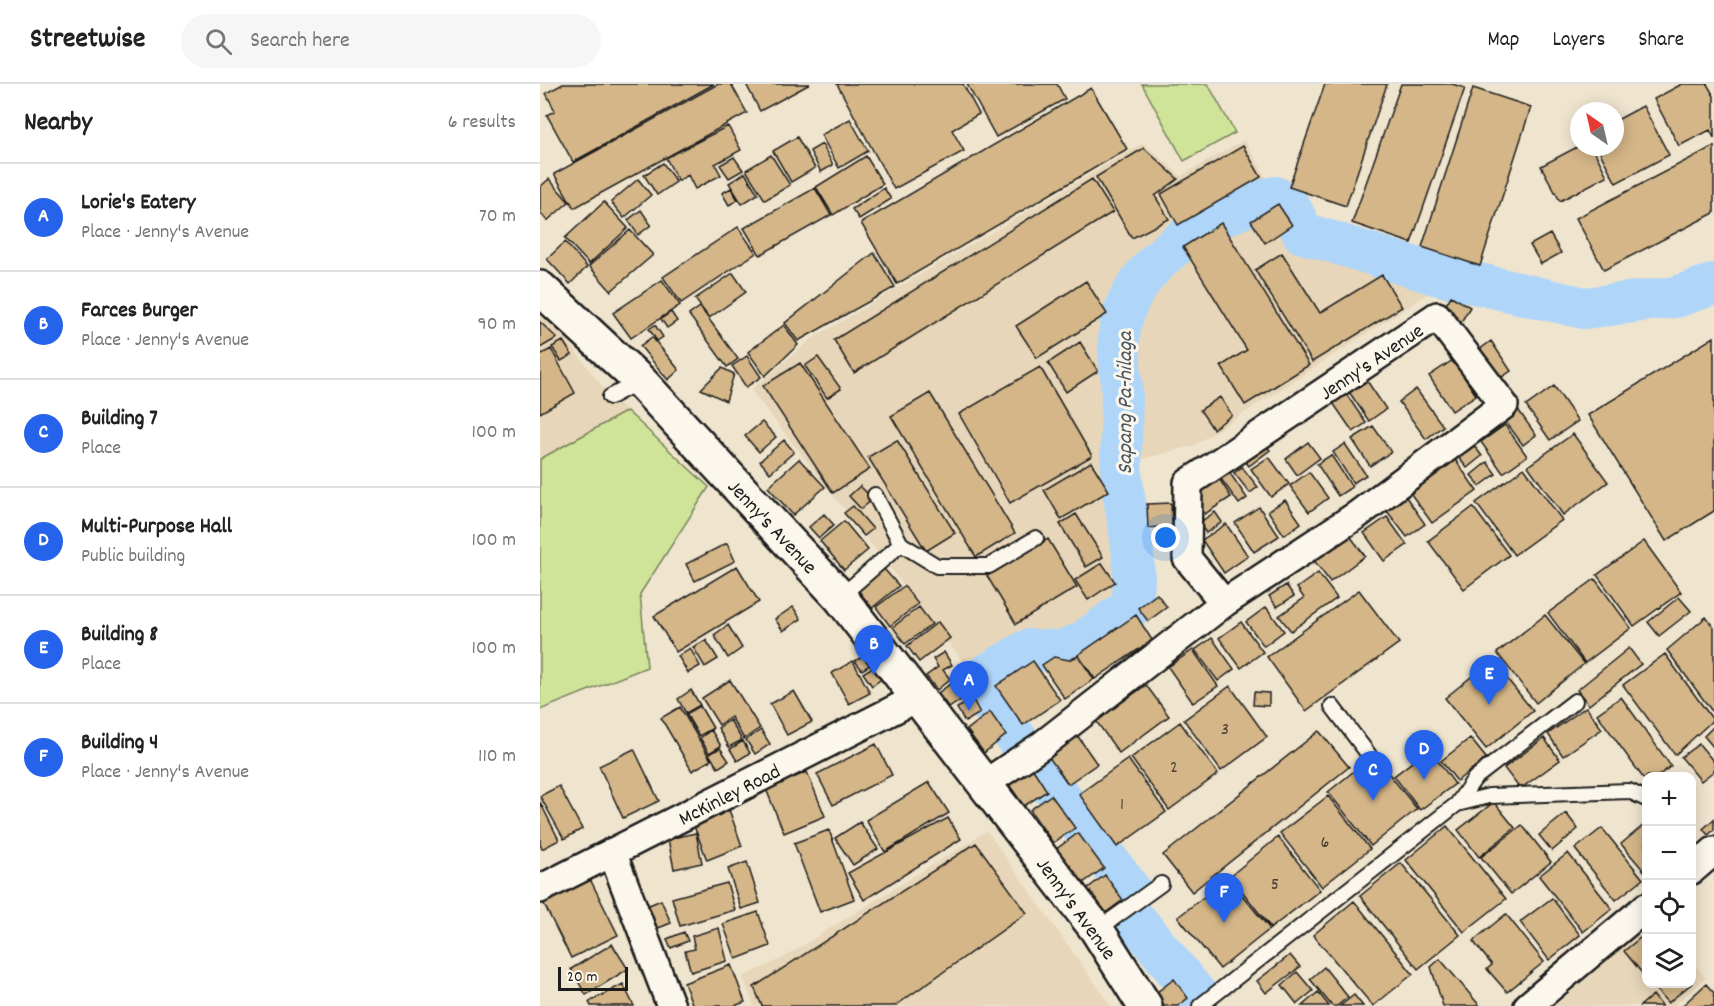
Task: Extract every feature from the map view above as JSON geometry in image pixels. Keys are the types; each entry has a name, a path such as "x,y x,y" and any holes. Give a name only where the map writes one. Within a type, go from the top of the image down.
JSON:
{"street":[{"name":"Jenny's Avenue","path":"540,288 640,381 840,597 1097,930 1145,1006"},
{"name":"Jenny's Avenue","path":"983,785 1041,746 1224,603 1357,515 1504,405 1437,316 1188,483 1188,558 1224,603"},
{"name":"McKinley Road","path":"540,889 917,698"},
{"path":"1696,867 1714,851"},
{"path":"612,852 671,1006"},
{"path":"1528,1006 1642,911"}],"lane":[{"path":"610,397 640,381"},
{"path":"875,495 901,544 938,566 989,566 1036,538"},
{"path":"840,597 901,544"},
{"path":"1200,1006 1457,804 1475,778 1575,701"},
{"path":"1332,706 1369,755"},
{"path":"1457,804 1489,796 1629,791 1642,797"},
{"path":"1097,930 1161,884"}],"shaded area":[{"path":"1244,140 1302,237 1457,275 1193,446 1127,463 1146,579 1139,606 1079,653 1030,653 983,687 751,390 813,338 1143,143 1181,176"},
{"path":"540,317 565,337 610,397 627,411 540,459"},
{"path":"987,831 1111,1006 754,1006 743,977 781,959"},
{"path":"1642,930 1642,988 1694,988 1673,1006 1555,1006"},
{"path":"1696,966 1706,978 1696,986"}],"green space":[{"path":"1142,84 1208,84 1235,133 1184,161"},
{"path":"627,411 709,487 640,594 647,667 540,710 540,459"}],"building":[{"path":"563,84 714,84 573,162 547,115 555,111 546,93"},
{"path":"718,84 731,84 747,113 574,208 554,174"},
{"path":"746,84 810,84 760,111"},
{"path":"837,84 963,84 979,114 952,130 964,151 894,189"},
{"path":"967,84 1057,84 1065,99 996,137"},
{"path":"1325,84 1387,84 1346,206 1289,187"},
{"path":"1401,84 1452,84 1465,88 1411,243 1352,223"},
{"path":"1682,84 1707,84 1714,96 1714,138 1710,130 1679,146 1654,99"},
{"path":"1091,88 1127,149 897,284 861,223"},
{"path":"1473,88 1531,107 1480,266 1422,247"},
{"path":"1643,106 1669,155 1616,183 1602,156 1624,156 1624,116"},
{"path":"850,119 868,151 839,168 821,135"},
{"path":"728,126 741,150 715,164 721,175 695,189 688,175 678,181 666,158"},
{"path":"797,137 815,168 791,182 773,151"},
{"path":"822,144 833,165 821,172 810,151"},
{"path":"1243,146 1261,177 1178,225 1161,194"},
{"path":"1714,146 1714,213 1604,270 1576,218"},
{"path":"1144,148 1178,179 1155,196 1169,219 1132,238 1096,177"},
{"path":"1570,151 1570,156 1597,156 1607,176 1560,201 1541,166"},
{"path":"771,155 790,185 765,200 746,170"},
{"path":"866,156 883,184 833,215 816,187"},
{"path":"734,157 743,170 729,178 720,165"},
{"path":"663,163 676,182 657,195 644,175"},
{"path":"745,173 758,194 742,204 729,183"},
{"path":"549,179 569,202 547,221 540,212 540,187"},
{"path":"638,179 651,195 624,218 611,202"},
{"path":"1092,179 1113,212 854,373 834,340"},
{"path":"731,188 738,200 729,205 722,193"},
{"path":"815,188 831,215 760,255 744,228"},
{"path":"884,188 891,199 859,219 852,209"},
{"path":"604,202 628,228 589,264 565,238"},
{"path":"1278,204 1292,225 1265,243 1251,221"},
{"path":"641,210 651,225 638,235 628,220"},
{"path":"1221,223 1309,365 1245,405 1221,366 1247,350 1183,247"},
{"path":"738,227 756,253 681,303 663,277"},
{"path":"630,230 653,255 611,291 589,266"},
{"path":"1550,234 1561,253 1541,264 1530,245"},
{"path":"565,242 587,267 570,284 547,259"},
{"path":"874,253 895,287 798,341 785,323"},
{"path":"1282,253 1320,313 1382,275 1402,307 1312,362 1255,270"},
{"path":"733,273 746,292 709,318 695,299"},
{"path":"662,280 680,305 631,338 613,313"},
{"path":"1086,281 1107,314 1037,358 1016,326"},
{"path":"1451,296 1470,307 1460,324 1441,313"},
{"path":"700,307 738,359 727,367 689,315"},
{"path":"671,312 677,321 667,328 661,319"},
{"path":"540,322 557,338 540,348"},
{"path":"655,325 663,337 657,341 649,329"},
{"path":"784,325 798,345 765,376 748,352"},
{"path":"652,337 679,370 668,380 640,346"},
{"path":"1714,337 1714,511 1666,541 1588,415"},
{"path":"563,341 572,355 561,361 552,347"},
{"path":"1491,341 1511,371 1499,379 1479,350"},
{"path":"1080,342 1098,371 1066,392 1048,363"},
{"path":"551,349 575,393 540,413 540,355"},
{"path":"747,356 761,377 746,387 732,366"},
{"path":"818,357 841,389 827,398 805,366"},
{"path":"1453,360 1476,395 1452,411 1429,376"},
{"path":"800,363 870,469 833,493 763,386"},
{"path":"1040,367 1092,456 1010,503 959,414"},
{"path":"722,368 734,374 726,401 701,389"},
{"path":"1363,375 1386,409 1369,421 1345,386"},
{"path":"1554,386 1578,421 1550,440 1526,406"},
{"path":"1416,389 1443,426 1426,439 1399,402"},
{"path":"1344,391 1366,423 1353,432 1331,400"},
{"path":"930,393 1015,533 976,557 891,416"},
{"path":"1220,397 1232,415 1213,429 1200,410"},
{"path":"1514,404 1536,435 1523,445 1500,414"},
{"path":"762,422 776,437 759,452 745,436"},
{"path":"1505,425 1527,456 1503,473 1481,442"},
{"path":"1373,426 1391,452 1370,466 1352,439"},
{"path":"1573,434 1608,482 1563,515 1528,466"},
{"path":"1467,437 1482,456 1467,468 1452,449"},
{"path":"784,440 794,452 770,473 760,461"},
{"path":"897,440 955,533 926,551 868,457"},
{"path":"1262,440 1270,450 1249,466 1242,457"},
{"path":"1308,442 1320,458 1297,475 1286,459"},
{"path":"1345,444 1366,475 1353,483 1333,452"},
{"path":"1331,455 1352,487 1338,496 1317,464"},
{"path":"1269,457 1289,484 1271,497 1251,469"},
{"path":"1454,458 1477,491 1432,523 1408,490"},
{"path":"799,459 825,487 793,515 768,487"},
{"path":"1091,462 1109,491 1061,519 1044,490"},
{"path":"1487,462 1496,474 1480,486 1471,475"},
{"path":"1223,463 1247,498 1239,504 1214,469"},
{"path":"1242,467 1258,487 1250,493 1234,473"},
{"path":"1524,468 1562,520 1514,555 1476,503"},
{"path":"1309,472 1328,498 1309,512 1290,486"},
{"path":"1216,474 1231,497 1205,514 1191,491"},
{"path":"860,486 873,499 861,509 849,496"},
{"path":"1406,497 1425,524 1407,537 1387,511"},
{"path":"1285,500 1301,523 1284,535 1268,511"},
{"path":"1171,503 1172,526 1148,528 1147,504"},
{"path":"853,506 873,529 864,536 844,513"},
{"path":"1259,507 1279,536 1254,552 1235,523"},
{"path":"1473,507 1509,555 1464,589 1428,541"},
{"path":"1215,512 1222,522 1206,533 1199,523"},
{"path":"824,514 834,525 819,538 809,527"},
{"path":"1076,514 1103,557 1086,567 1060,524"},
{"path":"1387,517 1407,545 1384,561 1364,533"},
{"path":"844,521 868,550 844,570 820,541"},
{"path":"1226,524 1248,556 1224,573 1202,540"},
{"path":"1345,529 1365,556 1330,582 1310,555"},
{"path":"1048,539 1077,587 1016,624 987,576"},
{"path":"1644,541 1681,592 1634,626 1597,575"},
{"path":"727,543 735,561 695,581 686,564"},
{"path":"1102,563 1115,582 1088,600 1075,580"},
{"path":"737,566 759,602 676,652 654,616"},
{"path":"884,569 899,586 872,608 858,590"},
{"path":"1318,573 1337,598 1291,631 1279,616 1304,598 1297,588"},
{"path":"1595,579 1631,628 1585,663 1548,613"},
{"path":"1286,585 1294,596 1277,607 1269,596"},
{"path":"904,586 918,604 890,626 876,607"},
{"path":"1359,590 1399,643 1306,711 1267,657"},
{"path":"1157,594 1167,607 1148,621 1138,608"},
{"path":"1679,597 1691,611 1659,636 1648,622"},
{"path":"793,607 801,619 783,631 775,619"},
{"path":"919,607 932,624 905,644 893,627"},
{"path":"1266,607 1284,631 1264,646 1246,622"},
{"path":"1136,615 1152,640 1095,679 1078,655"},
{"path":"1545,615 1584,664 1536,703 1497,653"},
{"path":"1706,617 1714,628 1714,714 1667,650"},
{"path":"938,622 950,638 919,662 907,646"},
{"path":"1241,622 1263,652 1241,668 1219,638"},
{"path":"728,625 742,648 728,658 714,635"},
{"path":"1212,638 1234,669 1218,681 1195,650"},
{"path":"706,640 718,659 705,667 693,647"},
{"path":"690,648 700,666 688,673 678,656"},
{"path":"1629,648 1641,664 1589,705 1577,690"},
{"path":"1193,650 1218,686 1193,703 1168,667"},
{"path":"944,652 952,665 943,670 950,679 937,690 926,676 938,667 933,659"},
{"path":"866,654 873,663 862,670 855,661"},
{"path":"1665,654 1713,720 1675,755 1623,685"},
{"path":"1078,656 1094,679 1065,699 1042,665 1054,657 1069,660"},
{"path":"1492,660 1533,711 1486,749 1445,698"},
{"path":"853,661 870,693 849,704 832,673"},
{"path":"1033,661 1060,700 1023,725 996,686"},
{"path":"876,665 884,677 872,686 863,673"},
{"path":"964,674 975,690 949,708 938,693"},
{"path":"730,680 760,728 744,739 731,717 719,725 702,698"},
{"path":"1146,685 1169,716 1119,753 1096,721"},
{"path":"1230,686 1267,737 1221,771 1184,720"},
{"path":"691,690 700,705 686,713 678,699"},
{"path":"794,691 812,722 787,735 770,704"},
{"path":"1254,692 1269,693 1269,706 1253,705"},
{"path":"1621,697 1671,766 1663,772 1642,772 1642,776 1597,714"},
{"path":"973,700 980,713 965,722 957,708"},
{"path":"700,706 713,728 699,736 686,714"},
{"path":"680,707 711,760 692,771 661,718"},
{"path":"1586,707 1602,729 1563,756 1548,734"},
{"path":"990,712 1006,735 984,753 967,730"},
{"path":"730,720 742,740 729,747 718,728"},
{"path":"1180,722 1218,774 1169,810 1131,758"},
{"path":"1714,726 1714,748 1704,736"},
{"path":"711,730 721,746 709,753 700,738"},
{"path":"761,730 770,744 755,754 746,740"},
{"path":"1319,731 1349,767 1192,892 1163,855"},
{"path":"1077,735 1097,764 1068,784 1048,756"},
{"path":"1470,738 1486,758 1457,781 1441,761"},
{"path":"1544,738 1560,760 1520,789 1504,768"},
{"path":"743,741 750,753 737,761 730,749"},
{"path":"876,744 892,775 833,805 817,774"},
{"path":"1699,744 1714,762 1714,771 1701,781 1696,772 1681,757"},
{"path":"720,748 729,761 718,768 709,754"},
{"path":"634,749 659,801 623,818 599,766"},
{"path":"1429,749 1455,784 1420,810 1394,776"},
{"path":"1374,755 1417,809 1371,846 1328,792"},
{"path":"1128,759 1166,812 1117,847 1079,794"},
{"path":"1029,763 1047,791 1024,806 1005,779"},
{"path":"807,772 825,816 784,833 766,789"},
{"path":"929,782 949,813 885,852 866,820"},
{"path":"559,786 582,829 564,839 540,796"},
{"path":"1051,795 1075,828 1053,843 1030,810"},
{"path":"1328,796 1370,849 1322,887 1280,833"},
{"path":"540,802 559,840 542,849 540,844"},
{"path":"1494,802 1515,828 1479,857 1458,830"},
{"path":"727,804 742,846 707,860 691,818"},
{"path":"1566,813 1578,829 1552,851 1539,835"},
{"path":"948,818 961,839 864,900 848,873"},
{"path":"1714,819 1714,830 1708,835 1703,829"},
{"path":"860,822 878,849 853,865 835,838"},
{"path":"1522,825 1551,862 1511,894 1481,857"},
{"path":"1447,826 1506,899 1464,932 1406,860"},
{"path":"1642,826 1642,868 1621,844"},
{"path":"1602,828 1642,880 1616,900 1575,849"},
{"path":"829,830 854,899 820,912 794,843"},
{"path":"696,833 702,863 674,869 668,839"},
{"path":"1078,833 1104,868 1080,885 1055,850"},
{"path":"1278,837 1320,890 1271,928 1230,876"},
{"path":"976,843 1027,913 895,1006 762,1006 754,987"},
{"path":"1568,853 1612,909 1583,932 1539,876"},
{"path":"747,862 760,903 741,909 728,869"},
{"path":"1401,863 1460,935 1418,969 1360,896"},
{"path":"1105,875 1123,900 1101,916 1083,892"},
{"path":"1228,878 1270,929 1220,969 1178,917"},
{"path":"590,879 618,935 571,958 543,902"},
{"path":"727,883 735,910 680,926 672,898"},
{"path":"1552,898 1580,935 1549,960 1520,922"},
{"path":"661,900 671,923 656,929 647,906"},
{"path":"1354,901 1413,974 1373,1006 1313,935"},
{"path":"758,912 770,946 736,959 723,924"},
{"path":"1506,914 1544,962 1507,992 1487,969 1492,965 1473,941"},
{"path":"719,928 727,961 691,972 685,951 695,949 692,936"},
{"path":"684,932 688,941 671,948 667,939"},
{"path":"1642,936 1642,973 1624,951"},
{"path":"612,944 628,969 586,995 571,969"},
{"path":"1290,955 1300,967 1266,993 1257,981"},
{"path":"1440,959 1480,1006 1443,1006 1431,967"},
{"path":"731,965 745,1002 734,1006 693,1006 684,983"},
{"path":"1324,967 1348,997 1337,1006 1332,1006 1310,979"},
{"path":"1297,972 1313,991 1297,1004 1282,985"},
{"path":"1174,979 1188,998 1178,1006 1159,1006 1152,996"},
{"path":"623,984 634,1006 591,1006 589,1002"},
{"path":"1706,984 1714,993 1714,1006 1682,1006"},
{"path":"1655,988 1686,988 1668,1003"},
{"path":"1318,992 1329,1006 1302,1006"},
{"path":"1354,995 1363,1006 1340,1006"},
{"path":"1653,995 1662,1006 1640,1006"}],"waterway":[{"name":"Sapang Pa-hilaga","path":"1025,750 974,682 1028,650 1062,651 1082,643 1131,607 1134,563 1122,477 1122,389 1119,335 1125,309 1138,286 1155,264 1176,245 1225,215 1275,197 1291,209 1303,233 1435,274 1584,308 1676,297 1714,284"},
{"name":"Sapang Pa-hilaga","path":"1031,759 1131,891"},
{"name":"Sapang Pa-hilaga","path":"1139,924 1198,997"}],"place":[{"name":"Farces Burger","path":"874,675"},
{"name":"Building 8","path":"1489,705"},
{"name":"Lorie's Eatery","path":"969,711"},
{"name":"Multi-Purpose Hall","path":"1424,780"},
{"name":"Building 7","path":"1373,801"},
{"name":"Building 4","path":"1224,923"}]}
